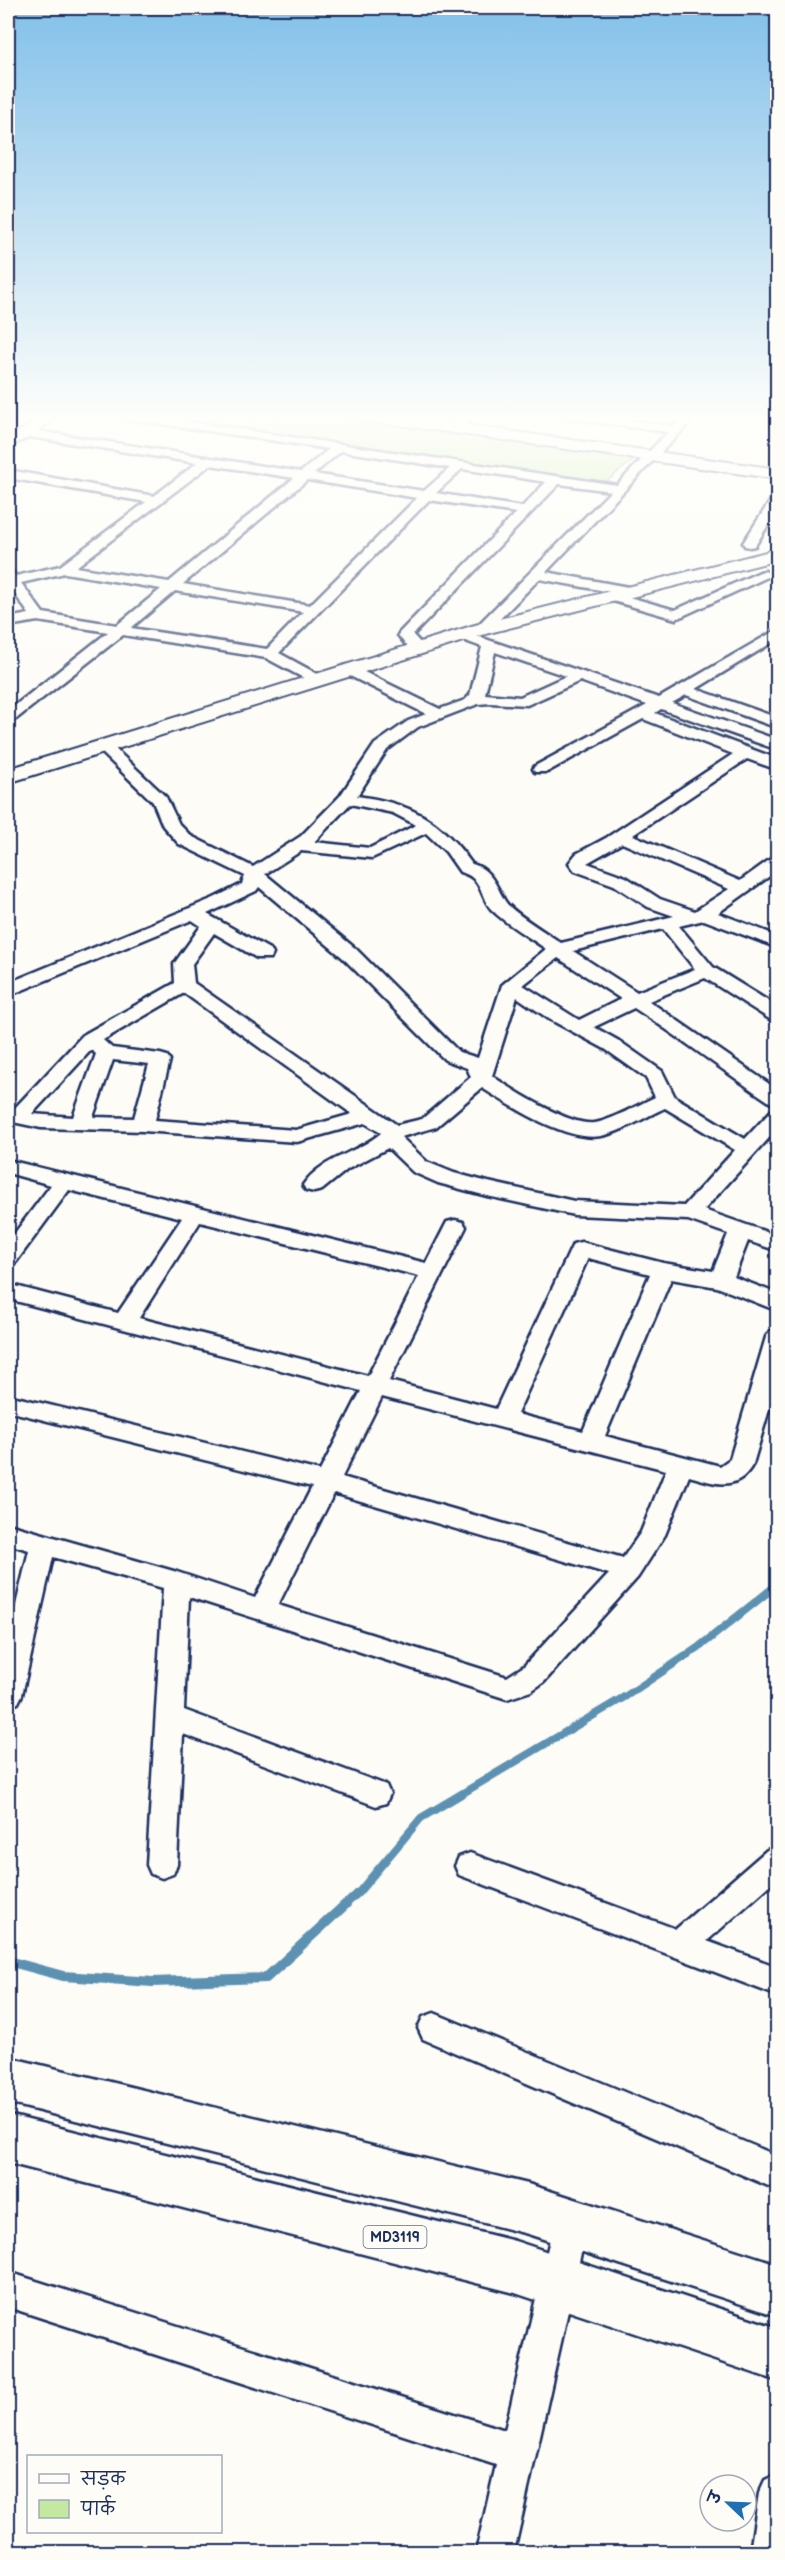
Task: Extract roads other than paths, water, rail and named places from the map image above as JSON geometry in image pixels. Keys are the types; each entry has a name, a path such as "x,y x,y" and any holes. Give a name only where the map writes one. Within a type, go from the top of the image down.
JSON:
{"main road":[{"path":"8,2080 528,2209 777,2290"},
{"name":"MD3119","path":"8,2139 515,2267 777,2355"}],"street":[{"path":"65,569 111,534"},
{"path":"8,717 121,629 234,534"},
{"path":"270,654 388,534"},
{"path":"418,648 405,635 502,534"},
{"path":"474,700 477,697 486,636 536,574 575,534"},
{"path":"762,564 769,534"},
{"path":"536,574 620,594 676,615 777,554"},
{"path":"8,776 462,635 486,636 620,594 762,564"},
{"path":"38,617 10,578 65,569 314,610"},
{"path":"8,622 38,617 270,654 318,680"},
{"path":"541,769 660,704 777,633"},
{"path":"486,636 579,676 777,745"},
{"path":"349,670 434,712 435,715"},
{"path":"8,990 55,968 195,914 250,887 254,874 307,840 346,799 381,747 413,724 474,700 490,698 522,702 579,676"},
{"path":"683,689 777,723"},
{"path":"641,713 777,765"},
{"path":"103,746 160,800 171,826 185,840 254,874 350,953 452,1056 476,1064 481,1078 513,1099 571,1127 598,1130 666,1100"},
{"path":"745,753 621,836 582,858 578,863 581,867 620,881 654,903 700,915 777,944"},
{"path":"346,799 391,806 412,813 452,848 466,868 474,870 489,885 498,906 558,949 644,997 777,1099"},
{"path":"298,846 372,854 428,826"},
{"path":"621,836 741,888"},
{"path":"314,1185 341,1164 392,1135 434,1119 481,1078 511,986 558,949 700,915 777,862"},
{"path":"195,914 264,954"},
{"path":"184,985 183,964 212,924"},
{"path":"668,924 706,971 777,1016"},
{"path":"579,1027 706,971"},
{"path":"13,1116 90,1039 184,985"},
{"path":"184,985 368,1116 392,1135 420,1167 446,1178 574,1209 690,1213 777,1244"},
{"path":"511,986 612,1045 655,1075 666,1100 748,1149"},
{"path":"90,1039 106,1053 160,1060 143,1125"},
{"path":"81,1123 106,1053"},
{"path":"690,1213 777,1115"},
{"path":"13,1116 41,1122 143,1125 297,1137 368,1116"},
{"path":"8,1166 64,1182 432,1272"},
{"path":"8,1257 64,1182"},
{"path":"124,1322 195,1214"},
{"path":"262,1611 455,1227"},
{"path":"721,1280 741,1230"},
{"path":"503,1419 581,1250 663,1270 721,1280 777,1303"},
{"path":"591,1441 663,1270"},
{"path":"8,1292 724,1476 741,1464 775,1352"},
{"path":"8,1403 327,1482 629,1570"},
{"path":"8,1534 177,1582 507,1688 521,1683 534,1674 629,1570 652,1535 681,1464"},
{"path":"9,1682 43,1545"},
{"path":"162,1865 177,1582"},
{"path":"170,1717 376,1794"},
{"path":"679,1946 777,1859"},
{"path":"471,1866 777,1982"},
{"path":"434,2028 777,2173"},
{"path":"495,2553 571,2222"},
{"path":"8,2290 518,2453"},
{"path":"769,2553 777,2493"}],"waterway":[{"path":"344,1906 359,1892 421,1818 626,1696 699,1647 778,1584"},
{"path":"8,1961 63,1976 153,1982 266,1978 346,1904"}]}
